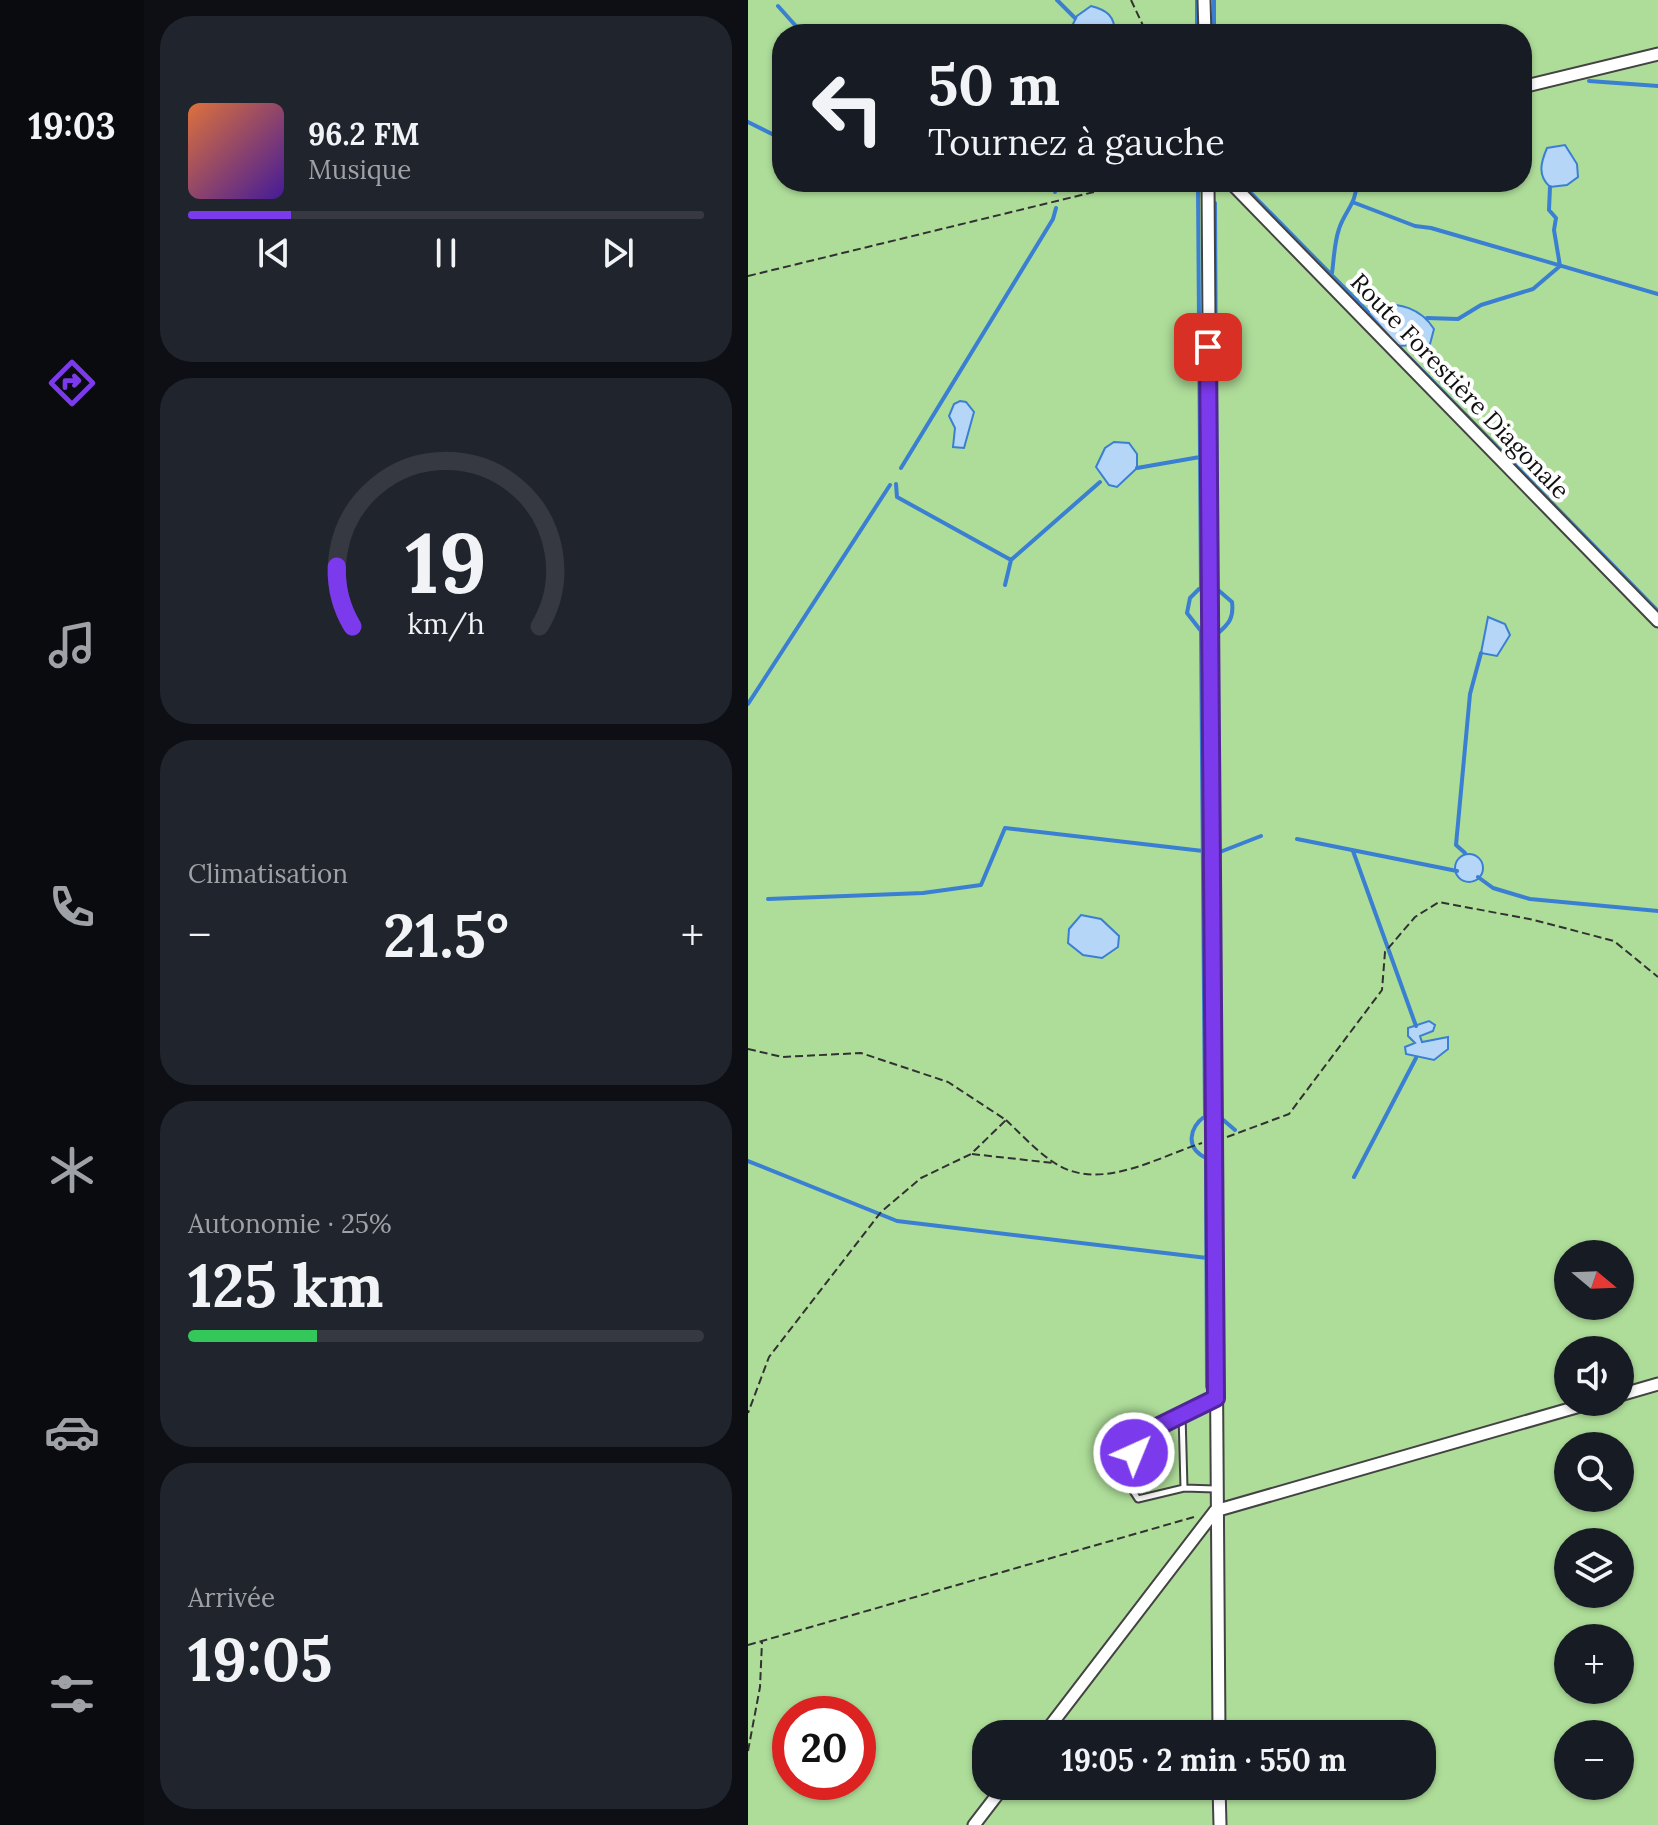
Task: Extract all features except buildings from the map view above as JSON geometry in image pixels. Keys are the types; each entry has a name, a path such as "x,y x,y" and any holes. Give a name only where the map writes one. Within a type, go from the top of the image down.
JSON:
{"street":[{"path":"1204,0 1205,24"},
{"path":"1532,85 1658,54"},
{"path":"1208,192 1219,1720"},
{"name":"Route Forestière Diagonale","path":"1240,192 1658,621"},
{"path":"1634,1391 1658,1384"},
{"path":"1055,1720 1215,1511 1554,1414"},
{"path":"974,1825 993,1800"},
{"path":"1219,1800 1220,1825"}],"lane":[{"path":"1216,1398 1153,1429 1134,1453 1125,1479 1138,1499 1184,1488 1216,1489"},
{"path":"1182,1414 1184,1488"}],"path":[{"path":"1131,0 1142,24"},
{"path":"748,276 1094,192"},
{"path":"748,1049 782,1057 861,1053 948,1082 1006,1120 1054,1163 1067,1170 1107,1176 1213,1139 1237,1135 1289,1114 1382,990 1386,972 1385,952 1415,917 1439,902 1534,920 1614,941 1658,977"},
{"path":"748,1413 769,1357 881,1212 921,1178 971,1154 1006,1120"},
{"path":"971,1154 1054,1163"},
{"path":"748,1645 1215,1511"},
{"path":"748,1751 760,1687 762,1641"}],"green space":[{"path":"748,0 1658,0 1658,1825 748,1825"}],"water":[{"path":"1091,6 1109,15 1114,24 1073,24 1077,16"},
{"path":"1565,145 1577,164 1578,177 1567,185 1550,187 1542,173 1545,153 1547,148"},
{"path":"1376,303 1416,311 1434,329 1430,344 1398,346 1368,312"},
{"path":"966,402 974,412 964,448 953,447 955,428 949,416 954,404"},
{"path":"1114,442 1129,443 1137,454 1137,468 1117,487 1109,485 1096,467 1105,448"},
{"path":"1488,617 1505,624 1510,635 1497,656 1481,653"},
{"path":"1469,854 1479,858 1483,868 1479,878 1469,882 1459,878 1455,868 1459,858"},
{"path":"1081,915 1101,919 1119,936 1118,947 1102,958 1083,955 1068,943 1069,929"},
{"path":"1429,1021 1435,1025 1433,1031 1420,1036 1422,1042 1448,1037 1448,1049 1434,1060 1406,1054 1405,1047 1415,1043 1408,1036 1408,1028"}],"waterway":[{"path":"1057,0 1075,18"},
{"path":"1197,0 1197,24"},
{"path":"1214,0 1214,24"},
{"path":"778,6 794,24"},
{"path":"1589,81 1658,86"},
{"path":"748,122 772,134"},
{"path":"1427,318 1458,319 1481,305 1533,289 1560,266 1554,230 1556,218 1549,210 1550,187"},
{"path":"1198,192 1201,587 1190,598 1187,613 1201,631 1205,1116 1195,1126 1192,1143 1206,1158 1207,1387"},
{"path":"1250,192 1368,312"},
{"path":"1332,273 1337,235 1356,192"},
{"path":"1215,203 1217,589 1232,602 1230,620 1217,634 1221,1118 1235,1130"},
{"path":"1355,203 1415,226 1658,294"},
{"path":"901,468 1053,219 1056,208"},
{"path":"1398,346 1658,611"},
{"path":"1137,468 1200,457"},
{"path":"1005,585 1011,560 1100,482"},
{"path":"896,484 897,497 1011,560"},
{"path":"748,704 890,485"},
{"path":"1465,853 1456,845 1470,694 1481,653"},
{"path":"768,899 923,893 981,885 1005,828 1203,851"},
{"path":"1220,852 1261,836"},
{"path":"1297,839 1457,871"},
{"path":"1353,851 1416,1026"},
{"path":"1478,877 1493,888 1530,899 1658,911"},
{"path":"1354,1177 1416,1058"},
{"path":"748,1161 897,1221 1207,1258"}],"route":[{"path":"1134,1453 1153,1429 1216,1398 1208,347"}]}
